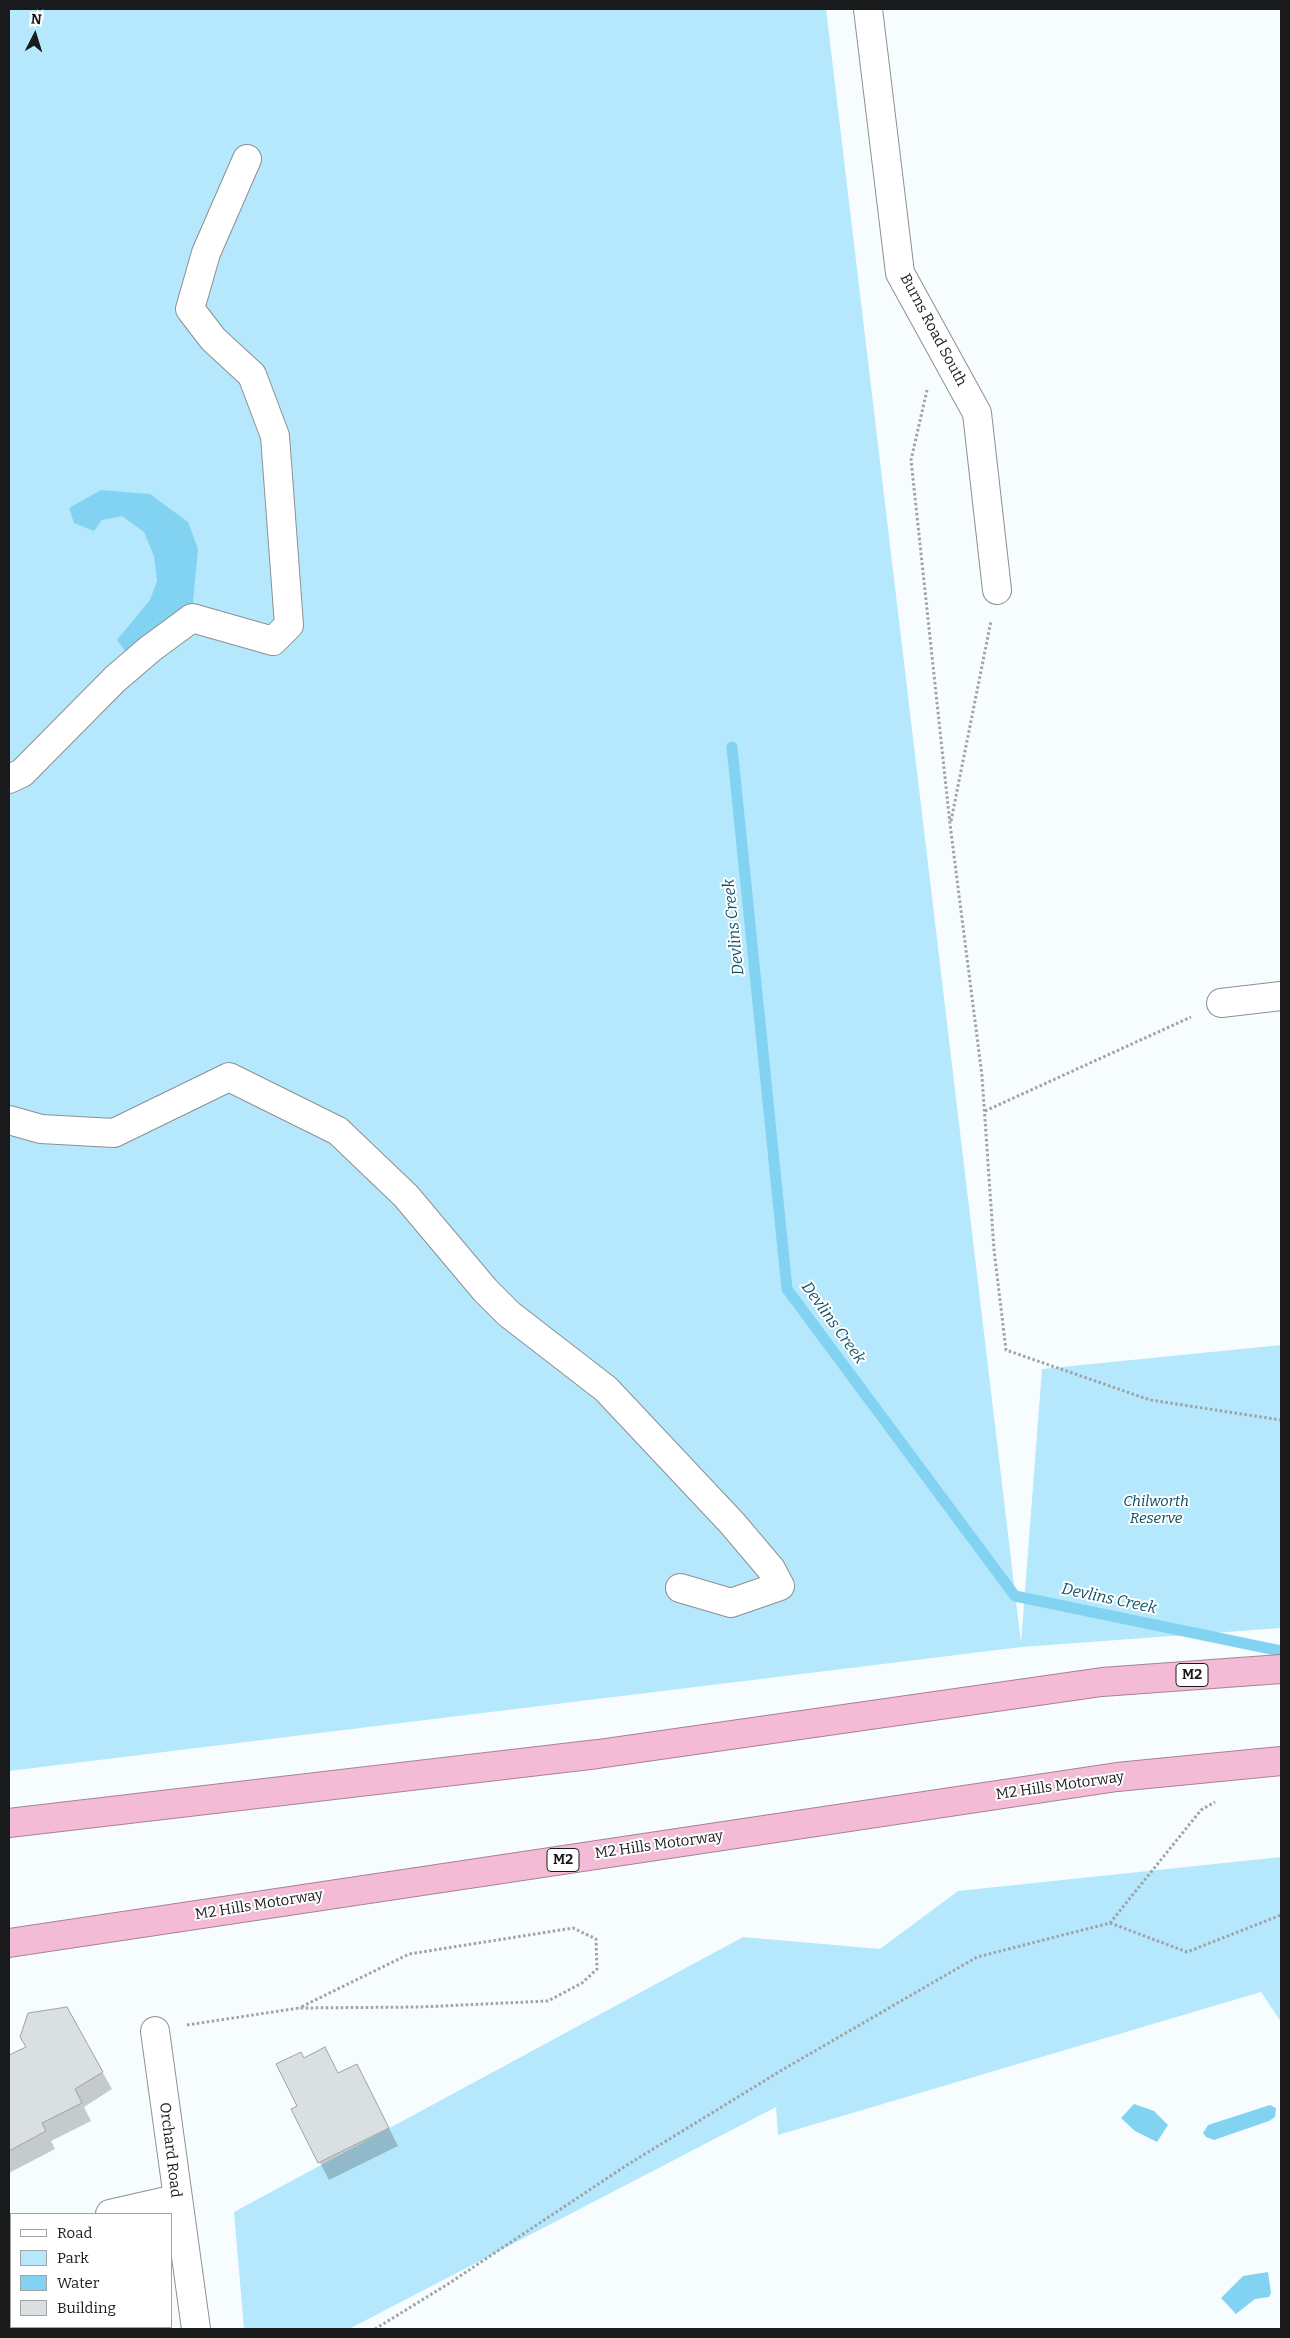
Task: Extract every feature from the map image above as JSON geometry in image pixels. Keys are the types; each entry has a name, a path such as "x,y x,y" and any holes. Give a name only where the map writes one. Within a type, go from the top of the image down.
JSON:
{"highway":[{"name":"M2","path":"9,1824 598,1754 1102,1682 1281,1669"},
{"name":"M2 Hills Motorway","path":"9,1943 1116,1777 1281,1761"}],"street":[{"name":"Burns Road South","path":"868,9 900,273 977,413 997,590"},
{"path":"9,779 22,773 115,679 150,649 192,618 273,641 289,625 278,504 276,436 252,375 214,339 190,309 206,253 247,159"},
{"path":"1221,1003 1281,996"},
{"path":"9,1120 42,1129 114,1133 229,1077 338,1130 406,1196 484,1290 509,1314 606,1389 732,1523 771,1569 780,1586 731,1603 680,1588"},
{"name":"Orchard Road","path":"155,2031 176,2199 196,2329"},
{"path":"114,2213 176,2199"}],"path":[{"path":"938,341 911,460 950,824 985,1111 994,1250 1006,1350 1150,1400 1281,1420"},
{"path":"950,824 997,590"},
{"path":"985,1111 1221,1003"},
{"path":"1110,1923 1201,1810 1217,1801"},
{"path":"374,2329 448,2284 627,2165 782,2070 977,1957 1110,1923 1187,1952 1281,1915"},
{"path":"155,2031 299,2008 420,2007 548,2001 582,1983 597,1969 596,1939 573,1928 409,1954 299,2008"}],"green space":[{"name":"Chilworth Reserve","path":"9,9 826,9 1021,1643 1042,1369 1281,1345 1281,1628 1022,1647 9,1771"},
{"path":"1281,1857 1281,2022 1261,1992 778,2135 776,2107 349,2329 244,2329 234,2212 743,1937 880,1949 958,1891"}],"water":[{"path":"101,490 150,494 188,522 198,549 192,613 131,659 117,640 150,600 157,581 154,556 144,532 122,516 102,520 94,531 74,523 69,508"},
{"path":"1134,2104 1154,2111 1168,2125 1157,2142 1135,2131 1121,2118"},
{"path":"1270,2105 1276,2108 1275,2117 1269,2121 1214,2140 1206,2137 1203,2133 1208,2125"},
{"path":"1268,2272 1271,2293 1269,2297 1255,2299 1236,2314 1221,2298 1243,2276"}],"building":[{"path":"67,2007 103,2072 75,2089 82,2103 42,2123 46,2131 9,2151 9,2055 26,2047 20,2037 28,2013"},
{"path":"325,2047 338,2073 357,2064 389,2128 318,2163 291,2109 297,2106 276,2064 301,2052 304,2058"}],"waterway":[{"name":"Devlins Creek","path":"732,747 787,1289 1015,1596 1281,1651"}]}
